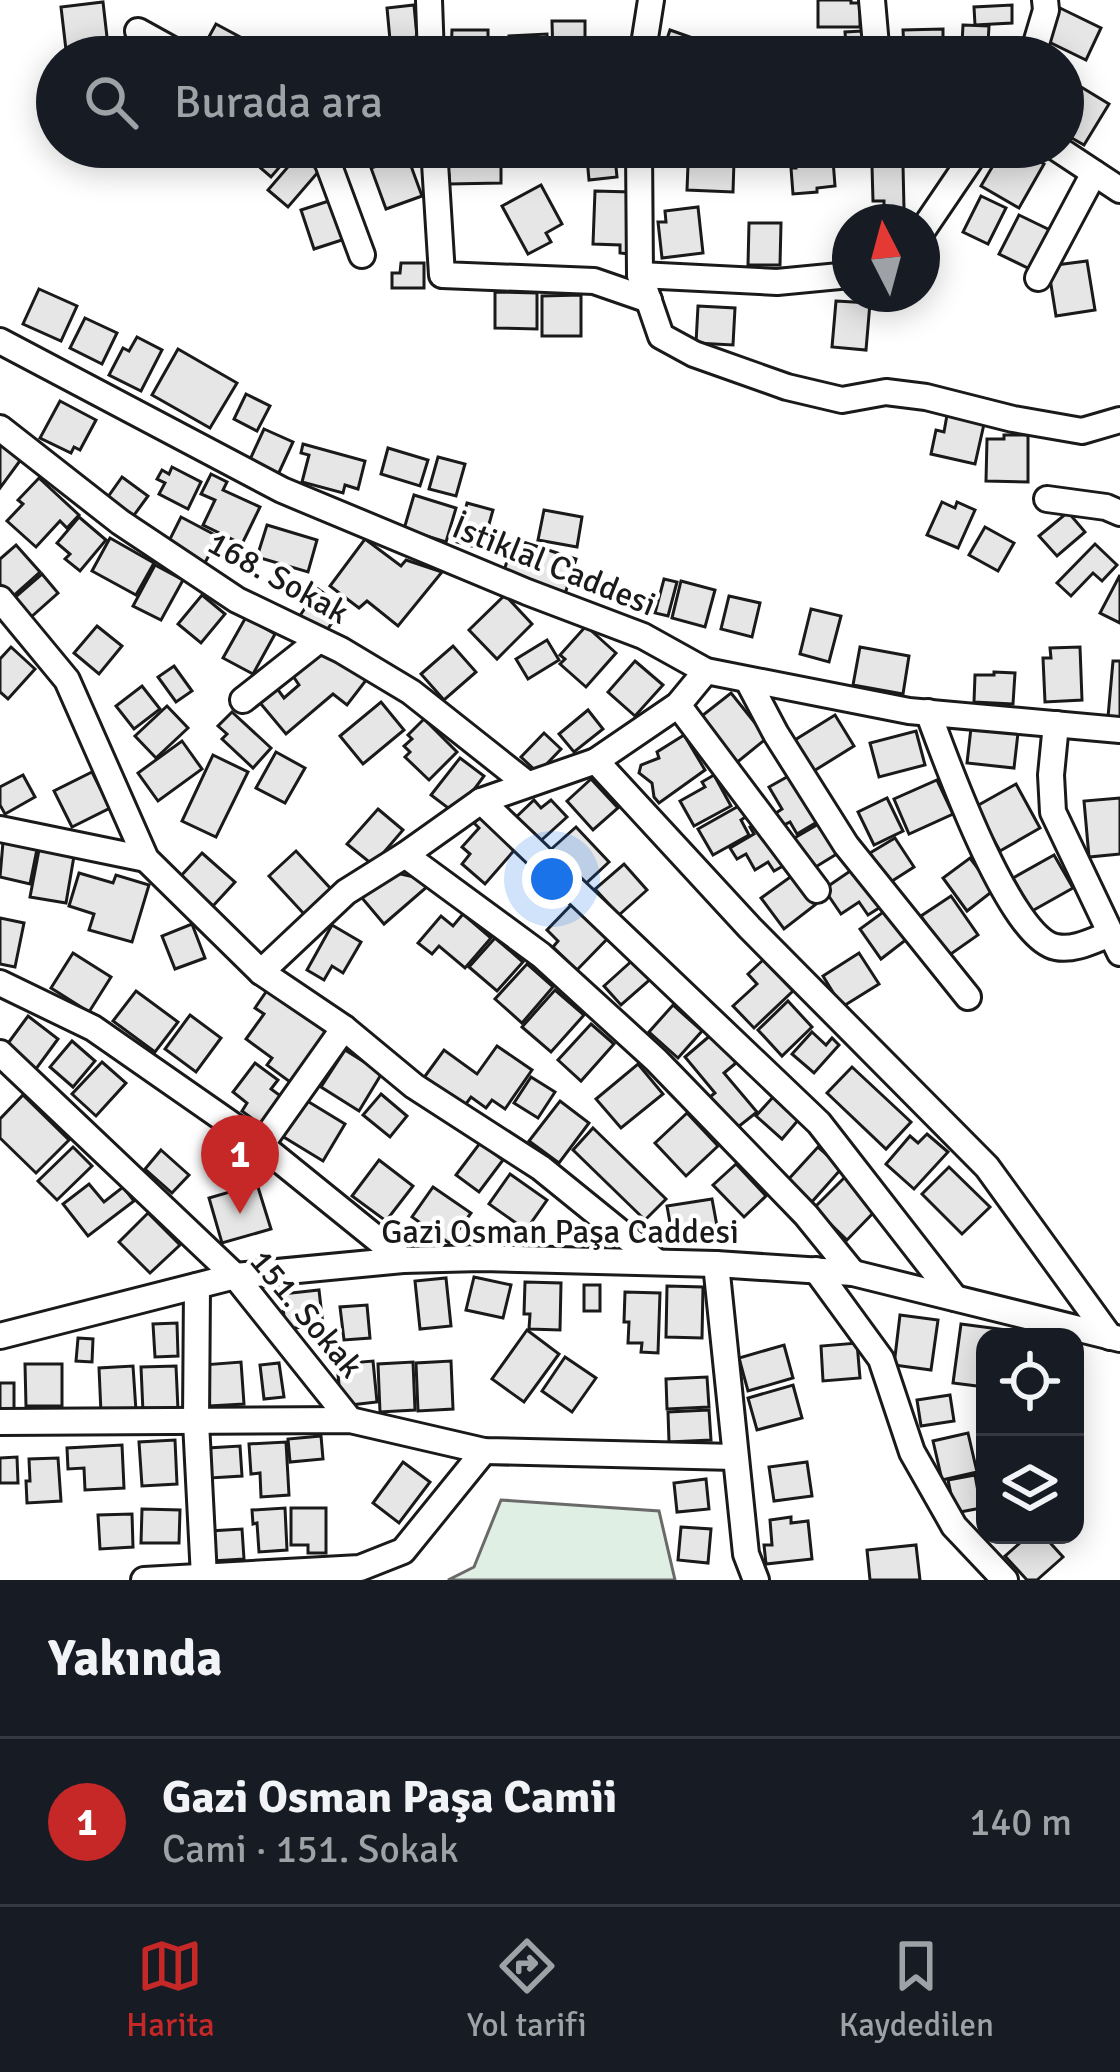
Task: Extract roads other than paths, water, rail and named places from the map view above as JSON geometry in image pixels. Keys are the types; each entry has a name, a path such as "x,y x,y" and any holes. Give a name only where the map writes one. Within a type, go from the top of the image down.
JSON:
{"street":[{"path":"429,0 430,36"},
{"path":"645,36 650,0"},
{"path":"872,0 875,36"},
{"path":"1038,36 1045,0"},
{"path":"137,31 146,36"},
{"path":"1084,166 1120,190"},
{"path":"330,168 362,255"},
{"path":"435,168 442,275 594,280 649,300"},
{"path":"639,168 640,275 661,336 694,354 787,388 842,400 886,392 1082,430 1120,420"},
{"path":"940,205 966,168"},
{"path":"1038,278 1094,173"},
{"path":"640,275 776,282 832,277"},
{"name":"İstiklal Caddesi","path":"0,341 282,490 643,636 706,671 928,712 1120,730"},
{"name":"168. Sokak","path":"0,428 120,522 237,600 411,692 526,783"},
{"path":"1047,500 1120,513"},
{"path":"0,599 67,680 146,859 261,972 344,1028 414,1086 541,1168 657,1262"},
{"path":"243,700 319,640"},
{"path":"261,972 346,892 481,801 596,761 678,705 706,671"},
{"path":"748,681 846,844 968,997"},
{"path":"678,705 817,890"},
{"path":"928,712 973,831 1030,931 1052,947 1115,944 1053,812 1056,724"},
{"path":"596,761 750,928 987,1167 1115,1338"},
{"path":"481,801 819,1123 955,1298"},
{"path":"0,829 146,859"},
{"path":"405,855 541,956 656,1060 806,1215 854,1273"},
{"path":"0,983 93,1028 261,1144 404,1260"},
{"path":"261,1144 344,1028"},
{"name":"151. Sokak","path":"0,1053 235,1276 350,1420"},
{"name":"Gazi Osman Paşa Caddesi","path":"0,1336 235,1276 404,1260 482,1258 854,1273 1115,1338"},
{"path":"716,1264 746,1554 756,1580"},
{"path":"816,1270 881,1359 912,1452 954,1526 1004,1580"},
{"path":"197,1286 196,1422 204,1577"},
{"path":"0,1422 350,1420 484,1451 736,1457"},
{"path":"144,1580 360,1568 403,1550 484,1451"}],"place":[{"name":"Gazi Osman Paşa Camii","path":"240,1214"}]}
